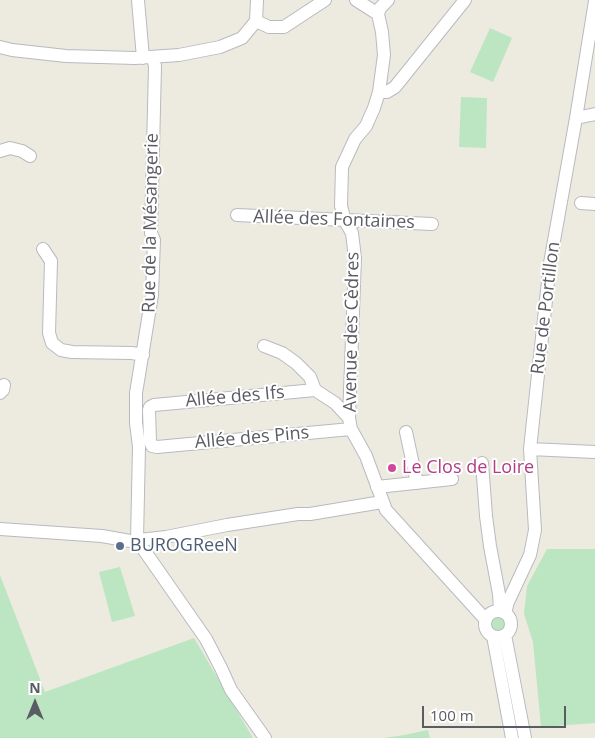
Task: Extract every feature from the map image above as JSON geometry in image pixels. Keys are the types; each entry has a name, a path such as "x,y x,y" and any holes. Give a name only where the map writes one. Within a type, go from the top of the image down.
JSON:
{"street":[{"name":"Rue de la Mésangerie","path":"137,540 139,447 136,400 152,295 148,58 138,0"},
{"path":"6,49 66,56 148,58 179,55 220,47 242,38 256,20 257,0"},
{"path":"256,20 269,27 284,27 325,0"},
{"path":"356,0 378,14 380,8 388,0"},
{"path":"379,92 388,92 395,87 465,0"},
{"name":"Rue de Portillon","path":"502,612 530,555 532,546 535,514 530,449 550,263 595,1"},
{"name":"Avenue des Cèdres","path":"378,14 384,56 379,92 366,126 355,139 343,164 341,194 345,221 352,233 355,258 350,423 360,443 386,510 485,620"},
{"path":"0,56 9,54 6,49"},
{"path":"576,118 595,114"},
{"path":"0,151 10,148 22,150 30,156"},
{"path":"581,203 595,204"},
{"name":"Allée des Fontaines","path":"237,215 432,224"},
{"path":"43,249 51,261 49,333 52,343 61,350 72,352 132,353 142,355"},
{"path":"264,346 282,353 296,363 310,377 315,390 335,403 350,423"},
{"name":"Allée des Ifs","path":"152,446 150,441 149,410 154,405 315,390"},
{"name":"Allée des Pins","path":"152,446 157,447 350,423"},
{"path":"406,432 416,483"},
{"path":"530,449 595,452"},
{"path":"482,463 490,546 502,612 510,619 511,624 509,632 499,636 487,631 485,620 489,614 502,612"},
{"path":"377,487 452,479"},
{"path":"0,529 102,536 130,541 166,537 227,525 382,502"},
{"path":"137,540 206,639 231,690 265,738"},
{"path":"499,636 512,738"},
{"path":"499,636 525,738"}],"green space":[{"path":"490,28 512,38 493,82 470,72"},
{"path":"461,97 487,98 486,148 459,147"},
{"path":"547,549 595,549 595,723 541,727 533,642 524,614 527,586"},
{"path":"120,567 135,616 112,622 99,572"},
{"path":"0,575 45,692 194,638 253,738 0,738"},
{"path":"498,615 504,618 507,624 504,630 498,633 492,630 489,624 492,618"},
{"path":"428,730 430,738 384,738 404,735"}],"place":[{"name":"Le Clos de Loire","path":"392,468"},
{"name":"BUROGReeN","path":"120,546"}]}
